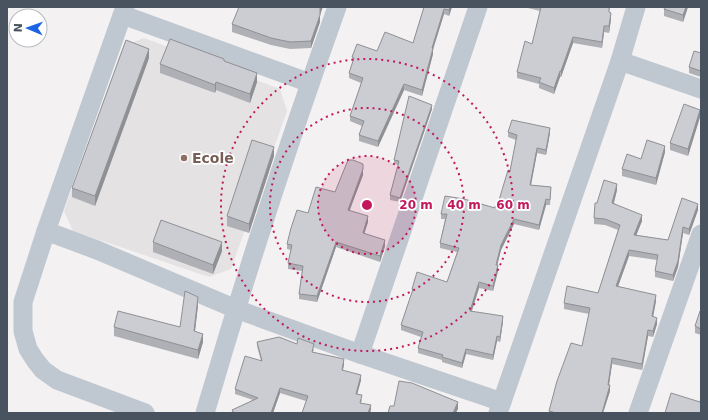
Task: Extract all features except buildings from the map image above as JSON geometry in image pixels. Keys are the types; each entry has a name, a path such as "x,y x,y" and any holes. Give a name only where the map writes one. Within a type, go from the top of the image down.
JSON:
{"street":[{"path":"205,413 236,309 310,83 337,7"},
{"path":"360,354 478,7"},
{"path":"46,231 97,250 236,309 360,354 500,408 620,61 636,7"},
{"path":"145,413 57,380 43,370 35,360 28,349 23,331 23,302 46,231 124,11 310,83"},
{"path":"620,61 701,88"},
{"path":"638,413 701,234"}],"shaded area":[{"path":"144,38 280,89 287,111 231,269 209,277 73,231 64,211 123,46"}],"place":[{"name":"Ecole","path":"184,158"}]}
